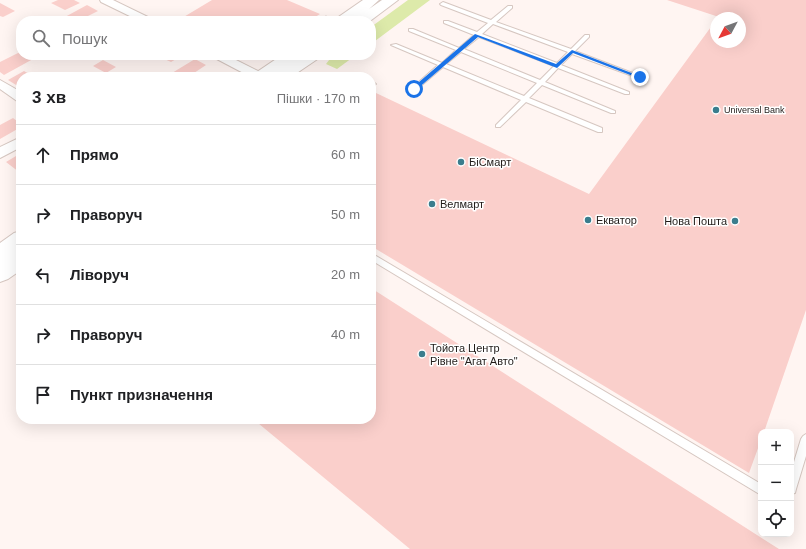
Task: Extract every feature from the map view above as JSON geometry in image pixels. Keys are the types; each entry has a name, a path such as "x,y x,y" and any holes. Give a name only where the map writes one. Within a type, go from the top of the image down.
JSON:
{"main road":[{"path":"349,16 372,0"},
{"path":"368,16 392,0"},
{"path":"267,72 285,60"},
{"path":"288,72 306,60"},
{"path":"0,254 16,243"},
{"path":"0,273 16,262"}],"street":[{"path":"105,0 138,16"},
{"path":"227,60 250,72"},
{"path":"0,84 16,95"},
{"path":"0,153 16,144"}],"lane":[{"path":"443,4 640,77"},
{"path":"414,89 510,7"},
{"path":"446,22 627,93"},
{"path":"411,30 613,112"},
{"path":"498,126 587,36"},
{"path":"394,45 600,130"},
{"path":"376,259 758,488"},
{"path":"794,479 806,439"}],"green space":[{"path":"408,0 430,0 376,40 376,23"},
{"path":"329,60 349,60 337,69 326,64"}],"building":[{"path":"58,0 74,0 80,3 65,10 51,3"},
{"path":"212,0 287,0 320,14 317,16 185,16"},
{"name":"Екватор","path":"667,0 806,0 806,310 765,429 758,429 758,448 749,473 376,249 376,93 589,194 710,28 710,48 746,48 746,12 710,12 710,14"},
{"path":"0,3 15,11 3,17 0,16"},
{"path":"87,5 98,11 88,16 67,16"},
{"path":"16,54 16,60 31,60 4,75 0,72 0,62"},
{"path":"103,60 116,67 108,72 104,72 93,66"},
{"path":"193,60 197,60 206,65 196,72 174,72"},
{"path":"16,76 16,85 8,80"},
{"path":"13,118 16,120 16,130 0,139 0,125"},
{"path":"16,156 16,170 6,162"},
{"name":"Тойота Центр Рівне \"Агат Авто\"","path":"376,291 758,536 758,537 779,549 410,549 259,424 376,424"}],"place":[{"name":"Universal Bank","path":"716,110"},
{"name":"БіСмарт","path":"461,162"},
{"name":"Велмарт","path":"432,204"},
{"name":"Екватор","path":"588,220"},
{"name":"Нова Пошта","path":"735,221"},
{"name":"Тойота Центр Рівне \"Агат Авто\"","path":"422,354"}],"route":[{"path":"414,89 477,35 557,66 572,51 640,77"}]}
